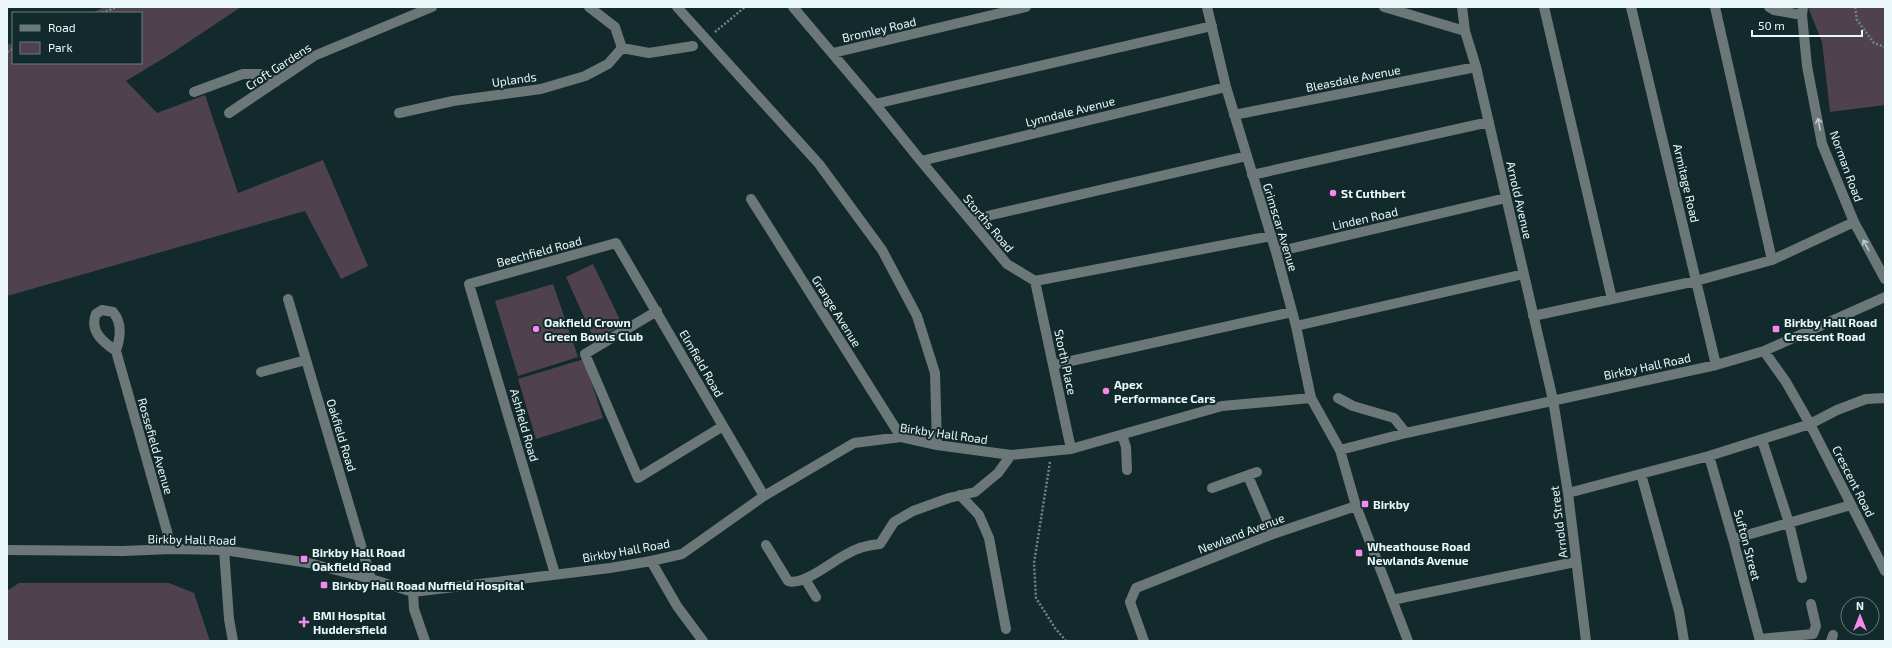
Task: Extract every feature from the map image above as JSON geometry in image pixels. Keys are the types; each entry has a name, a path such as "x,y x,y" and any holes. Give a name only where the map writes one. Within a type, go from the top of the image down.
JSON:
{"street":[{"name":"Croft Gardens","path":"229,113 314,56 432,7"},
{"path":"589,7 616,27 622,48 649,53 693,46"},
{"path":"677,7 818,164 882,250 917,316 935,373 937,445"},
{"name":"Storths Road","path":"793,7 1007,264 1035,281"},
{"name":"Bromley Road","path":"832,53 1026,7"},
{"name":"Grimscar Avenue","path":"1207,7 1226,87 1276,252 1296,326 1311,398 1340,450 1356,506 1408,641"},
{"path":"1384,7 1465,31"},
{"name":"Arnold Avenue","path":"1462,7 1465,31 1476,67 1553,400"},
{"path":"1544,7 1612,299"},
{"name":"Armitage Road","path":"1631,7 1716,365"},
{"path":"1715,7 1772,260"},
{"path":"1769,7 1774,10 1803,11"},
{"name":"Norman Road","path":"1803,11 1807,66 1822,144 1854,222 1885,279"},
{"path":"875,104 1212,26"},
{"name":"Uplands","path":"399,113 453,101 541,89 585,76 608,64 622,48"},
{"name":"Bleasdale Avenue","path":"1234,115 1476,67"},
{"path":"194,92 243,74 261,74 276,82"},
{"name":"Lynndale Avenue","path":"921,161 1226,87"},
{"path":"1252,175 1488,122"},
{"path":"970,220 1247,156"},
{"name":"Linden Road","path":"1276,252 1506,198"},
{"name":"Grange Avenue","path":"751,199 901,437"},
{"path":"1533,316 1696,281 1772,260 1854,222"},
{"path":"1035,281 1271,236"},
{"name":"Beechfield Road","path":"469,284 616,243"},
{"name":"Elmfield Road","path":"616,243 764,496"},
{"path":"1296,326 1524,274"},
{"name":"Storth Place","path":"1035,281 1071,449"},
{"name":"Ashfield Road","path":"469,284 555,574"},
{"name":"Birkby Hall Road","path":"1340,450 1406,433 1716,365 1764,351 1885,297"},
{"name":"Oakfield Road","path":"288,299 371,579"},
{"path":"657,311 585,354 638,478 723,426"},
{"path":"1053,365 1292,312"},
{"name":"Rossefield Avenue","path":"116,351 172,549"},
{"name":"Crescent Road","path":"1764,351 1786,382 1810,424 1885,571"},
{"path":"261,372 306,360"},
{"name":"Birkby Hall Road","path":"7,550 224,550 309,563 371,579 413,592 651,561 682,554 764,496 854,443 901,437 937,445 1011,455 1052,451 1071,449 1222,406 1311,398"},
{"path":"1338,398 1353,406 1394,418 1406,433"},
{"path":"1568,493 1709,456 1810,424 1837,410 1866,399 1885,398"},
{"name":"Arnold Street","path":"1553,400 1568,493 1575,562 1586,641"},
{"path":"1122,435 1126,447 1128,470"},
{"path":"1762,440 1789,523 1802,578"},
{"path":"766,545 788,581 799,582 846,554 869,545 880,544 894,522 913,511 960,495 975,492 998,473 1011,455"},
{"name":"Sufton Street","path":"1709,456 1760,640"},
{"path":"1212,488 1253,474 1273,534"},
{"path":"1640,474 1679,611 1684,641"},
{"path":"960,495 979,515 989,538 1006,629"},
{"path":"1733,539 1850,505"},
{"name":"Newland Avenue","path":"1144,641 1130,602 1136,588 1273,534 1356,506"},
{"path":"224,550 228,619 233,641"},
{"path":"651,561 677,606 703,641"},
{"path":"1392,600 1575,562"},
{"path":"804,579 816,597"},
{"path":"413,592 414,609 425,641"},
{"path":"1760,640 1813,634 1816,626 1811,604"}],"path":[{"path":"104,12 117,7"},
{"path":"706,40 745,7"},
{"path":"1855,7 1857,20 1874,43 1885,47"},
{"path":"1052,451 1034,563 1036,598 1055,628 1066,641"}],"green space":[{"path":"105,7 241,7 172,53 126,81 157,113 205,95 238,193 323,160 368,266 341,279 305,211 7,296 7,45 12,43 12,64 142,64 142,12 93,12"},
{"path":"1808,7 1885,7 1885,105 1830,112 1822,42"},
{"path":"593,264 623,326 594,339 566,277"},
{"name":"Oakfield Crown Green Bowls Club","path":"553,284 578,357 518,376 495,301"},
{"path":"584,359 603,418 536,439 518,379"},
{"path":"19,583 169,583 194,593 210,641 7,641 7,591"}],"place":[{"name":"St Cuthbert","path":"1333,193"},
{"name":"Oakfield Crown Green Bowls Club","path":"536,329"},
{"name":"Birkby Hall Road Crescent Road","path":"1776,329"},
{"name":"Apex Performance Cars","path":"1106,391"},
{"name":"Birkby","path":"1365,504"},
{"name":"Wheathouse Road Newlands Avenue","path":"1359,553"},
{"name":"Birkby Hall Road Oakfield Road","path":"304,559"},
{"name":"Birkby Hall Road Nuffield Hospital","path":"324,585"},
{"name":"BMI Hospital Huddersfield","path":"304,622"}]}
